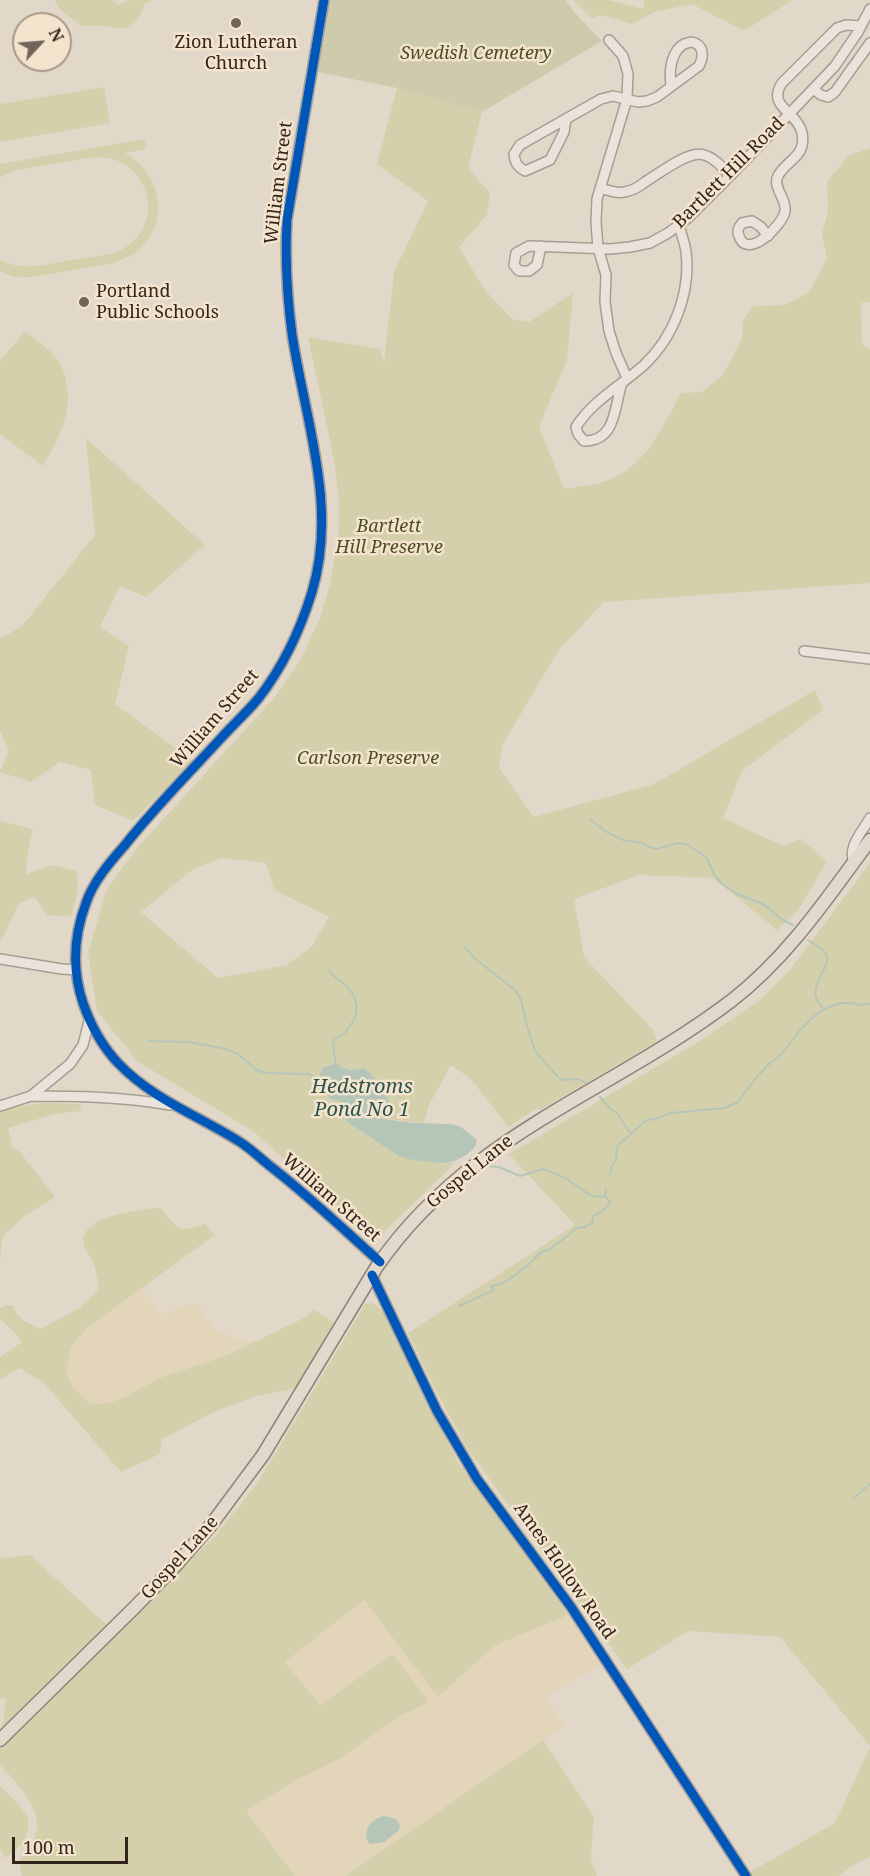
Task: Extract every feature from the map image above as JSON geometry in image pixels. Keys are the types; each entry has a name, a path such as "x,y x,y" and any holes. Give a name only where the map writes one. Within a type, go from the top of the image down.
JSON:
{"main road":[{"name":"Gospel Lane","path":"0,1740 133,1609 211,1525 263,1455 380,1263 417,1216 467,1170 520,1132 681,1035 752,984 795,940 870,840"}],"street":[{"name":"William Street","path":"324,0 287,220 286,250 293,336 313,436 321,501 322,539 313,589 297,634 278,672 256,702 132,835 107,867 84,908 77,934 76,969 79,993 89,1021 103,1046 120,1066 148,1090 241,1143 294,1184 380,1263"},
{"name":"Bartlett Hill Road","path":"541,246 611,249 650,243 668,234 730,176 834,66 870,9"},
{"path":"768,236 785,213 785,205 776,183 777,176 799,153 802,144 802,133 797,122 781,106 777,99 777,90 837,28 846,25 861,26"},
{"path":"609,40 623,56 628,74 627,99 600,188 596,222 598,248 606,275 604,302 609,331 625,381 618,395 615,418 603,435 593,441 584,441 576,427 582,417 625,381 645,364 658,348 679,312 686,281 686,251 679,225"},
{"path":"567,119 564,132 550,160 525,171 519,167 515,162 514,154 520,145 601,99 613,96 638,102 657,97 699,66 703,51 700,46 686,43 675,52 669,70 671,86"},
{"path":"813,89 828,97 835,92 870,43"},
{"path":"600,188 617,193 626,192 693,154 702,154 712,158 730,176"},
{"path":"804,651 870,659"},
{"path":"854,862 852,850 870,818"},
{"path":"0,959 62,969 76,969"},
{"path":"31,1096 70,1064 83,1045 89,1021"},
{"path":"0,1106 31,1096 95,1096 175,1106"},
{"name":"Ames Hollow Road","path":"372,1275 437,1411 465,1459 572,1607 746,1876"}],"shaded area":[{"path":"142,1288 161,1315 186,1304 199,1305 212,1327 237,1339 256,1342 225,1356 157,1379 125,1397 109,1403 91,1404 74,1388 66,1373 71,1347 87,1328"},
{"path":"364,1600 438,1697 494,1646 568,1615 600,1664 545,1698 565,1726 345,1876 295,1876 245,1812 296,1780 341,1758 400,1716 428,1702 320,1705 285,1662"}],"green space":[{"path":"55,0 112,0 118,5 129,0 153,0 145,4 139,18 128,29 81,26 72,19 72,12 63,12"},
{"name":"Swedish Cemetery","path":"329,0 566,0 573,11 602,41 482,112 397,88 318,72"},
{"path":"573,0 608,0 643,9 645,0 793,0 744,31 692,4 654,12 632,24 600,15 592,19"},
{"path":"104,87 110,123 0,142 0,104"},
{"path":"397,88 482,112 468,168 490,193 487,215 459,247 485,290 512,319 529,322 573,293 567,360 539,427 564,489 606,481 635,464 653,443 681,393 702,392 723,375 742,339 743,320 754,306 785,305 809,292 827,259 822,234 828,211 827,182 848,156 870,148 870,302 861,303 862,344 870,349 870,583 604,602 558,651 502,746 499,768 534,817 654,784 815,690 823,710 742,771 723,818 783,846 801,839 827,861 799,909 777,930 713,878 639,875 574,899 584,957 654,1031 657,1042 540,1110 537,1108 508,1127 471,1079 451,1065 429,1105 424,1123 377,1118 389,1100 375,1078 364,1068 351,1070 340,1067 342,1111 347,1122 397,1155 446,1164 456,1162 375,1241 254,1132 137,1061 97,1011 88,953 107,889 137,848 275,697 301,659 321,616 331,580 339,529 339,499 334,460 308,337 380,349 384,362 394,272 428,201 377,164","holes":["221,858 266,863 274,890 329,917 311,947 287,965 218,978 141,912 192,870"]},
{"path":"145,139 146,149 125,153 138,162 154,186 158,200 158,215 147,242 135,253 107,264 41,276 19,277 0,271 0,260 18,266 36,266 116,252 129,245 140,234 146,222 148,208 147,195 142,182 122,163 108,158 87,158 26,168 0,177 0,164"},
{"path":"25,331 55,356 64,372 68,393 63,425 43,466 0,434 0,361"},
{"path":"86,438 205,545 146,597 120,586 100,627 129,646 115,704 193,761 133,821 95,805 91,770 60,762 31,782 0,772 9,750 0,731 0,639 22,626 95,535"},
{"path":"0,821 33,829 26,874 52,865 77,871 78,890 71,917 47,915 34,896 19,904 0,940"},
{"path":"870,863 870,1746 780,1637 688,1631 627,1669 467,1448 408,1333 575,1225 509,1154 703,1039 760,1000 790,970"},
{"path":"44,1103 81,1104 80,1111 55,1114 8,1128 12,1146 20,1152 55,1197 22,1218 2,1237 0,1265 0,1111 11,1107"},
{"path":"161,1208 179,1227 189,1229 205,1224 215,1235 87,1328 71,1347 66,1373 74,1388 91,1404 109,1403 157,1379 225,1356 304,1318 314,1310 334,1322 298,1388 257,1396 216,1411 162,1439 160,1454 121,1472 43,1382 19,1368 0,1380 0,1357 22,1342 0,1319 0,1309 5,1305 13,1305 21,1318 41,1329 79,1308 99,1289 93,1262 84,1245 84,1235 90,1227 126,1212"},
{"path":"373,1303 383,1311 457,1461 518,1542 568,1615 494,1646 438,1697 364,1600 285,1662 320,1705 393,1654 429,1702 400,1716 341,1758 296,1780 246,1811 295,1876 22,1876 19,1860 36,1835 37,1823 28,1799 0,1765 0,1748 214,1537 257,1484 365,1304"},
{"path":"30,1555 109,1627 0,1731 6,1698 0,1698 0,1558"},
{"path":"543,1740 594,1817 591,1858 597,1876 345,1876"},
{"path":"870,1747 870,1857 853,1865 839,1876 752,1876 750,1872 835,1823"},
{"path":"0,1786 21,1807 28,1822 24,1841 4,1858 0,1851"}],"water":[{"name":"Hedstroms Pond No 1","path":"337,1063 340,1067 351,1070 364,1068 375,1078 389,1100 387,1108 377,1118 413,1123 452,1124 461,1127 477,1140 475,1147 455,1161 446,1163 411,1160 397,1155 347,1122 341,1102 330,1099 319,1079 322,1068"},
{"path":"380,1817 396,1819 400,1825 399,1830 384,1842 370,1844 366,1835 369,1826"}],"waterway":[{"path":"590,819 605,831 623,840 642,843 649,847 657,849 677,843 688,845 706,857 715,876 722,884 737,894 765,905 781,919 793,925"},
{"path":"808,940 827,956 826,965 815,992 817,1001 824,1010"},
{"path":"464,946 474,958 515,990 521,1000 535,1051 558,1077 563,1080 579,1079 587,1084"},
{"name":"Hedstroms Pond No 1","path":"329,971 352,992 357,1007 355,1018 348,1028 334,1039 336,1066"},
{"path":"610,1174 616,1159 617,1146 647,1120 671,1113 725,1108 738,1102 756,1078 780,1056 813,1017 840,1003 870,1004"},
{"name":"Hedstroms Pond No 1","path":"148,1041 189,1042 226,1049 238,1054 258,1071 308,1074 322,1079"},
{"path":"600,1097 609,1108 617,1113 630,1133"},
{"path":"487,1166 499,1167 520,1176 543,1169 567,1179 590,1195 605,1196"},
{"path":"459,1306 492,1291 494,1289 491,1286 506,1281 540,1253 549,1250 577,1228 592,1223 593,1216 604,1210 610,1202 605,1196 606,1189"},
{"path":"855,1497 870,1484"}],"cycle path":[{"path":"324,0 286,234 292,334 321,495 322,528 319,560 312,592 290,648 258,699 148,817 97,880 89,895 79,927 76,965 79,991 89,1020 112,1056 131,1076 161,1097 240,1142 312,1201 380,1262"},
{"path":"372,1275 437,1411 477,1479 571,1607 746,1876"}],"place":[{"name":"Zion Lutheran Church","path":"236,23"},
{"name":"Portland Public Schools","path":"84,302"}],"park label":[{"name":"Bartlett Hill Preserve","path":"389,537"},
{"name":"Carlson Preserve","path":"368,759"}]}
